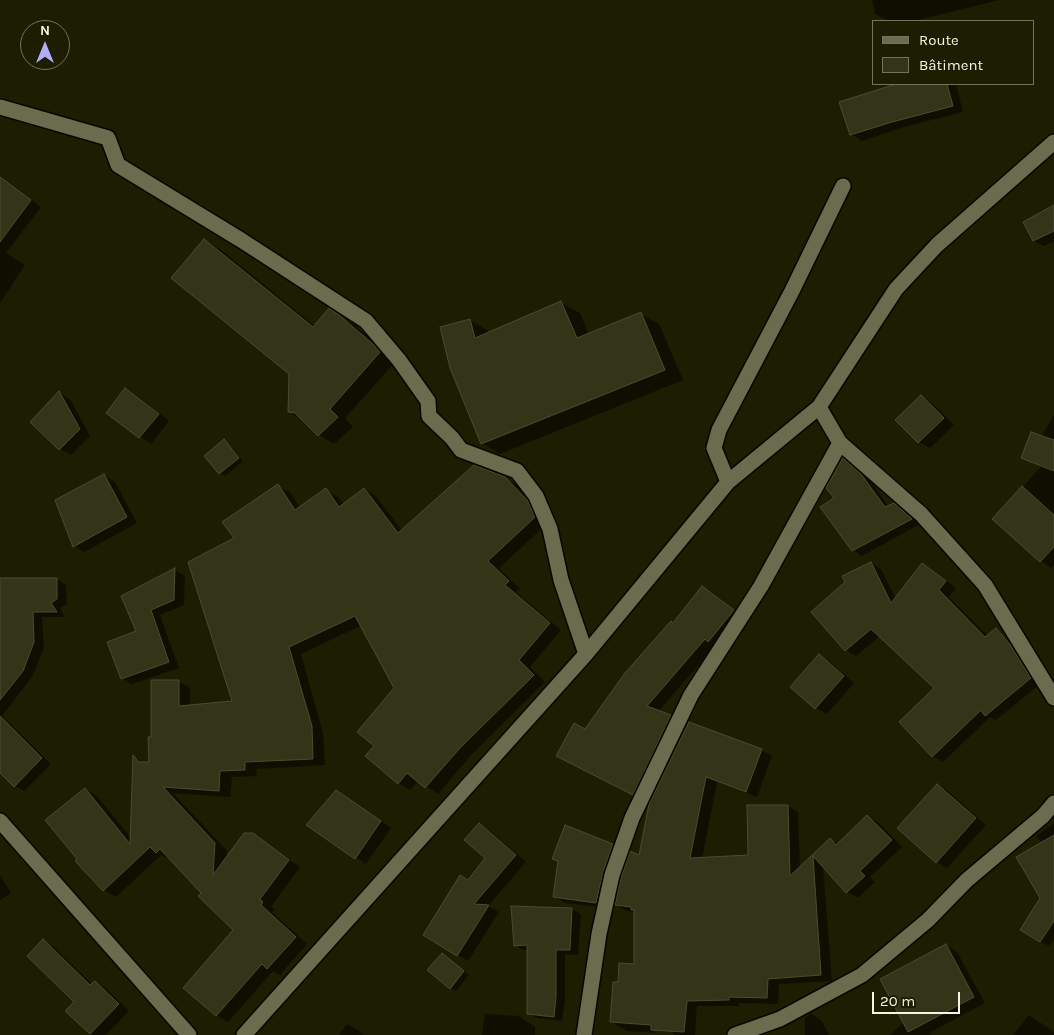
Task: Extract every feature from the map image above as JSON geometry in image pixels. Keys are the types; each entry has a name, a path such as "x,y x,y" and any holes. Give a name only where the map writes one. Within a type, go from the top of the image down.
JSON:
{"street":[{"path":"0,107 108,138 118,165 241,240 366,320 399,360 428,401 429,416 452,438 461,450 518,471 536,496 550,529 561,580 586,654"},
{"path":"244,1035 586,654 728,482 819,407 896,289 938,245 1054,142"},
{"path":"728,482 714,448 719,430 792,291 843,186"},
{"path":"819,407 840,443 921,514 985,585 1054,698"},
{"path":"584,1035 599,934 612,875 632,818 691,695 761,586 840,443"},
{"path":"734,1035 780,1019 862,975 928,920 967,880 1043,816 1054,802"},
{"path":"0,821 189,1035"}],"building":[{"path":"893,85 947,85 953,106 850,135 839,102"},
{"path":"0,177 31,200 0,242"},
{"path":"1054,205 1054,231 1033,241 1023,222"},
{"path":"204,239 313,327 329,308 380,352 330,409 338,417 318,436 295,413 288,412 289,374 171,278"},
{"path":"561,301 577,338 641,312 665,370 481,444 450,368 440,327 470,319 475,338"},
{"path":"125,388 159,414 139,438 106,413"},
{"path":"59,391 80,429 59,450 30,422"},
{"path":"921,395 944,418 918,443 895,420"},
{"path":"1031,432 1054,440 1054,471 1021,458"},
{"path":"224,439 239,458 219,474 204,456"},
{"path":"843,458 861,474 885,507 894,503 912,519 852,551 820,507 834,498 826,488"},
{"path":"474,465 505,477 528,501 535,517 488,561 509,581 505,585 550,623 519,660 534,675 460,748 425,788 407,773 398,784 365,756 374,746 357,732 394,688 355,616 289,647 312,726 313,759 245,762 245,770 220,771 219,791 163,787 215,843 213,875 244,833 253,833 289,860 260,899 263,902 261,905 296,937 267,969 262,964 216,1016 183,988 233,930 198,896 201,893 160,849 156,853 150,847 103,891 75,861 77,859 45,820 85,788 130,844 133,755 139,762 149,762 148,737 151,737 151,680 179,680 179,706 232,701 188,562 234,538 222,522 278,484 295,510 326,488 339,507 364,488 398,533"},
{"path":"104,474 127,517 73,547 55,500"},
{"path":"1022,486 1054,515 1054,547 1040,562 992,519"},
{"path":"871,562 891,603 922,563 946,581 939,590 985,637 996,628 1011,646 1031,678 985,716 981,710 932,757 899,722 934,688 871,629 845,651 811,612 845,582 842,576"},
{"path":"175,568 174,600 151,610 169,662 121,679 107,642 136,631 121,596"},
{"path":"0,578 57,578 57,599 51,603 57,612 33,612 34,642 23,671 0,700"},
{"path":"702,586 734,610 708,642 705,639 647,706 671,715 633,795 556,756 574,723 585,729 625,673 671,621 673,623"},
{"path":"819,654 844,676 815,709 790,687"},
{"path":"0,716 42,758 14,787 0,773"},
{"path":"689,722 762,749 746,792 706,777 690,858 748,855 747,805 788,805 790,876 830,838 836,845 867,815 892,840 860,871 865,876 846,893 813,856 821,975 768,979 767,998 729,997 729,1000 687,1001 684,1032 651,1030 651,1025 610,1022 613,982 618,982 619,963 634,964 634,910 631,910 631,907 615,905 630,851 639,855 649,804"},
{"path":"937,784 976,818 936,863 897,828"},
{"path":"336,790 381,821 355,859 306,825"},
{"path":"479,823 516,855 474,904 489,905 457,956 423,935 460,875 468,880 485,858 464,840"},
{"path":"565,825 613,844 603,872 596,903 553,897 558,861 552,859"},
{"path":"1054,835 1054,921 1040,942 1020,930 1040,898 1016,857"},
{"path":"511,906 572,908 570,950 556,950 554,1017 527,1014 527,945 514,946"},
{"path":"43,939 90,985 95,981 119,1004 90,1034 65,1011 74,1002 27,956"},
{"path":"946,944 974,997 908,1032 880,979"},
{"path":"442,953 464,971 450,989 427,970"}]}
